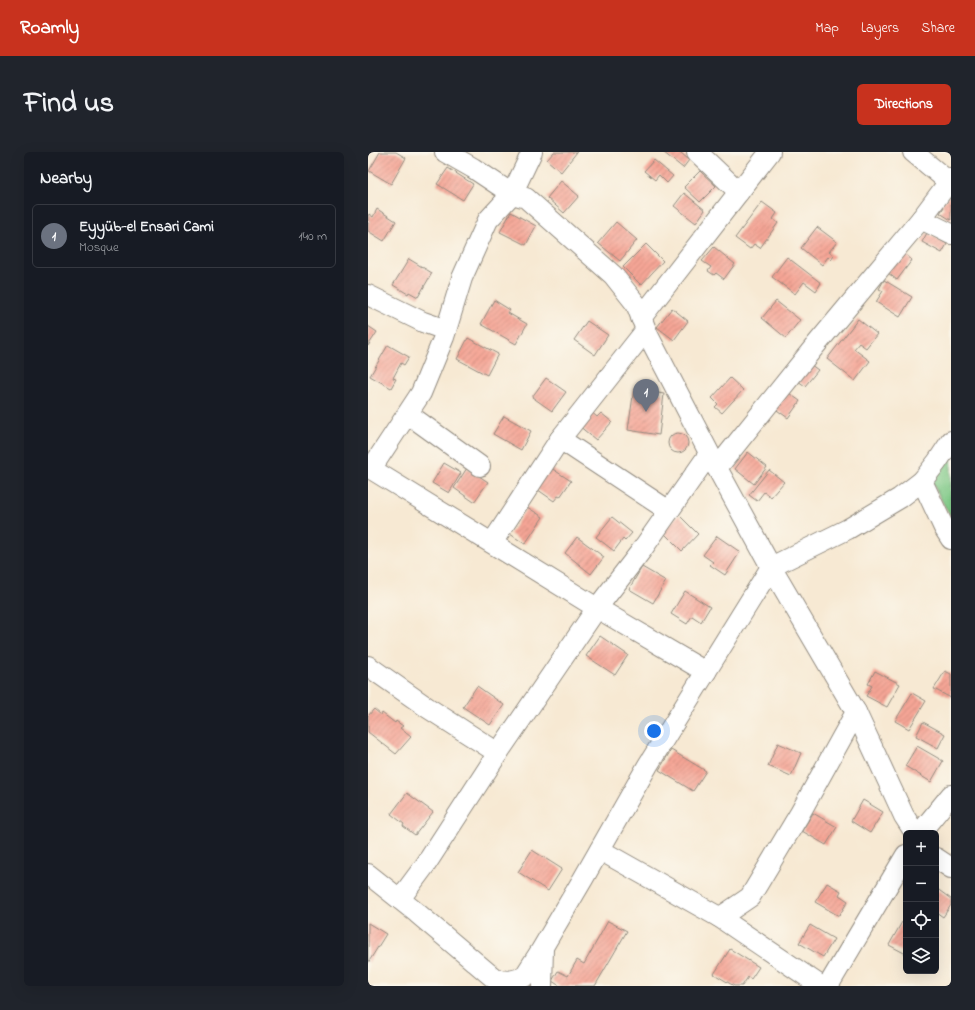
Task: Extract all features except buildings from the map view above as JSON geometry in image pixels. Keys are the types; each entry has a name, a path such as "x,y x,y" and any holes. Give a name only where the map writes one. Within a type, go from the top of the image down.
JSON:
{"street":[{"path":"445,152 473,168 512,194 526,198 612,276 636,304 644,324 713,461 771,567 856,712 904,816 913,830"},
{"path":"532,152 512,194 488,220 462,278 446,330 422,393 370,468 597,608 706,672"},
{"path":"697,152 739,192"},
{"path":"492,544 560,439 739,192 770,152"},
{"path":"400,899 426,864 498,753 597,608 641,551 669,511 815,346 921,219 950,181 913,152"},
{"path":"921,219 951,234"},
{"path":"368,295 423,322 446,330"},
{"path":"408,414 480,466"},
{"path":"560,439 669,511"},
{"path":"368,874 495,979 514,981 524,978 543,948 648,765 771,567 848,529 900,498 922,480 937,462 951,441"},
{"path":"922,480 944,528 951,539"},
{"path":"368,666 428,708 498,753"},
{"path":"719,917 750,897 799,815 856,712"},
{"path":"922,830 951,794"},
{"path":"600,850 719,917 821,986"},
{"path":"828,986 903,860"},
{"path":"939,860 951,868"},
{"path":"542,986 543,948"}],"green space":[{"path":"951,455 951,518 931,481"}],"place":[{"name":"Eyyüb-el Ensari Cami","path":"646,412"}]}
